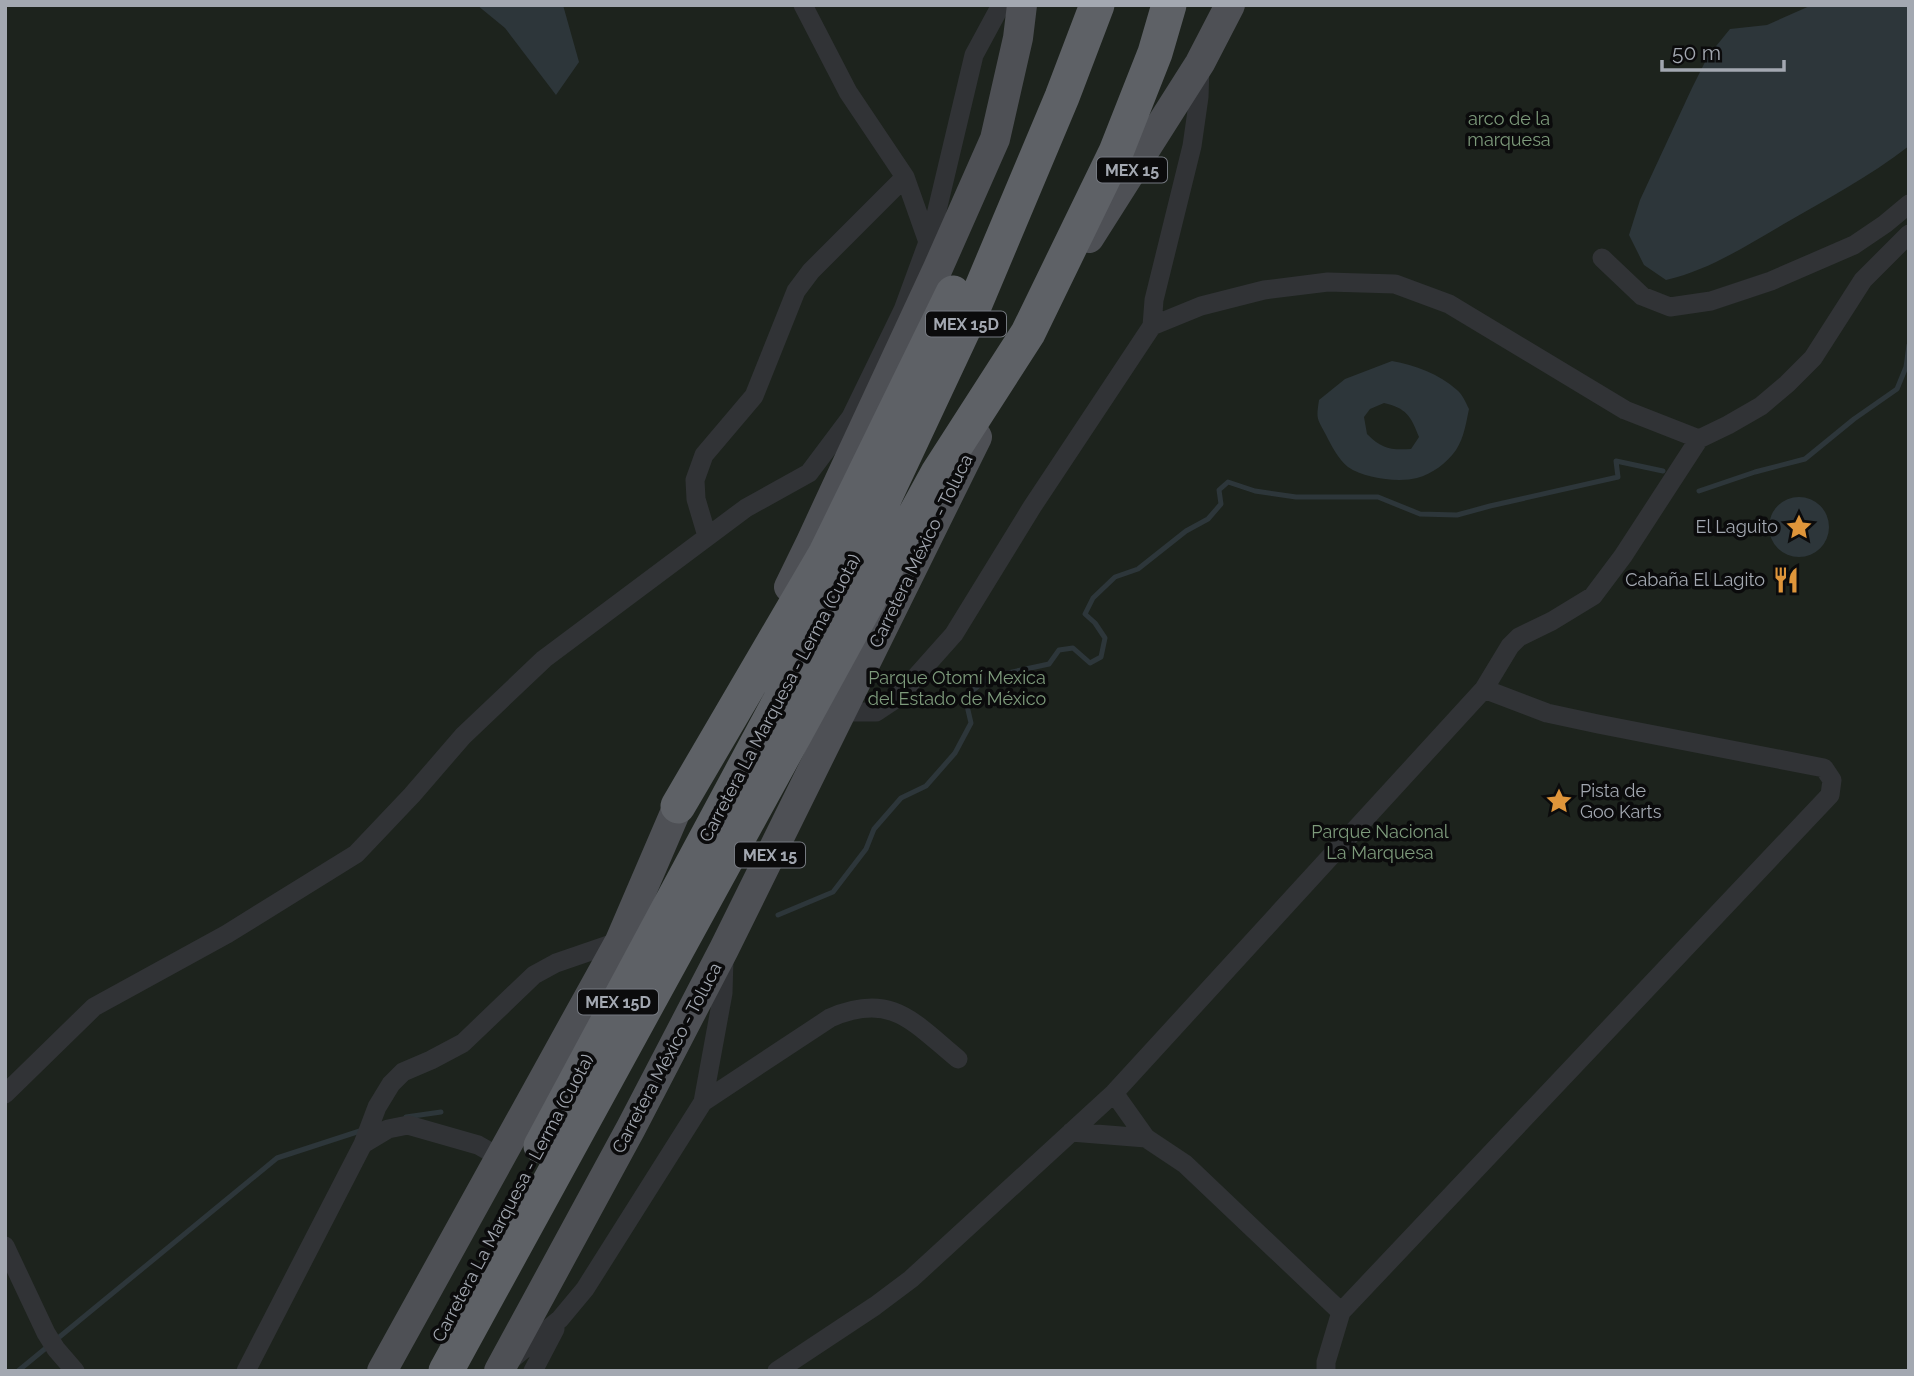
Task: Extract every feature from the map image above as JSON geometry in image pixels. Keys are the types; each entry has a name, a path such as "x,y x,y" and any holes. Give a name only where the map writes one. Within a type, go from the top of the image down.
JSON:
{"highway":[{"path":"678,806 825,553 943,317 1067,43 1090,5"},
{"name":"Carretera La Marquesa - Lerma (Cuota)","path":"420,1371 816,634 874,520 972,311 1062,97 1097,5"},
{"name":"MEX 15D","path":"1028,333 1116,152 1155,53 1169,5"},
{"name":"Carretera La Marquesa - Lerma (Cuota)","path":"446,1371 938,473 1028,333"}],"main road":[{"path":"382,1371 620,941 678,806 811,542 933,255 995,139 1018,38 1022,5"},
{"name":"Carretera México - Toluca","path":"499,1371 724,950 1028,333 1200,63 1230,5"}],"street":[{"path":"803,5 848,93 905,177 933,255"},
{"path":"5,1094 94,1007 227,934 356,854 463,736 544,659 746,508 809,473 851,417 902,310 933,255 974,55 1000,5"},
{"path":"841,712 876,712 897,698 954,634 1032,507 1152,326 1154,300 1192,146 1199,97 1200,63"},
{"path":"707,536 696,499 695,480 704,455 754,397 796,291 811,271 905,177"},
{"path":"1602,258 1642,296 1670,307 1711,301 1771,281 1854,244 1909,204"},
{"path":"777,1371 911,1279 1114,1093 1485,689 1510,646 1519,637 1576,607 1599,589 1699,439 1761,406 1787,384 1813,358 1863,280 1909,234"},
{"path":"1152,326 1200,306 1264,290 1328,282 1395,284 1449,304 1625,410 1699,439"},
{"path":"1326,1371 1341,1312 1829,795 1832,780 1824,768 1547,713 1485,689"},
{"path":"246,1371 365,1139 377,1107 391,1084 403,1072 463,1043 534,975 556,963 620,941"},
{"path":"499,1371 560,1319 585,1289 703,1102 723,993 724,950"},
{"path":"703,1102 830,1017 862,1008 891,1010 906,1017 958,1059"},
{"path":"1114,1093 1146,1138 1185,1164 1341,1312"},
{"path":"365,1139 388,1129 408,1125 478,1145 501,1158"},
{"path":"1071,1132 1146,1138"},
{"path":"5,1246 51,1341 75,1371"},
{"path":"533,1371 560,1319"}],"green space":[{"name":"Parque Otomí Mexica del Estado de México","path":"5,5 1909,5 1909,1371 5,1371"}],"shaded area":[{"path":"477,5 563,5 579,62 556,95 505,28"},
{"path":"1812,5 1909,5 1909,146 1863,178 1740,249 1712,264 1666,280 1644,265 1629,235 1640,200 1708,56 1730,29 1767,25"},
{"path":"1392,361 1418,368 1450,384 1459,392 1469,409 1463,435 1456,450 1434,471 1409,479 1372,477 1348,467 1333,448 1318,415 1319,400 1345,379","holes":["1384,403 1398,407 1410,418 1419,437 1411,449 1387,448 1367,434 1364,417 1370,409"]},
{"path":"1799,497 1816,502 1824,510 1829,527 1824,544 1816,552 1799,557 1782,552 1774,544 1769,527 1774,510 1782,502"}],"waterway":[{"path":"1699,491 1805,459 1854,419 1897,389 1906,367 1909,345"},
{"path":"778,915 833,892 866,849 874,829 901,798 926,786 955,753 971,723 965,697 989,677 1049,664 1059,650 1073,648 1090,663 1101,657 1105,638 1085,614 1093,598 1115,577 1138,569 1186,531 1208,519 1221,504 1219,490 1228,482 1255,491 1296,497 1378,497 1420,514 1457,515 1618,477 1616,461 1663,471"},
{"path":"406,1117 441,1112"},
{"path":"18,1371 277,1158 363,1130"}],"place":[{"name":"El Laguito","path":"1799,527"},
{"name":"Cabaña El Lagito","path":"1786,580"},
{"name":"Pista de Goo Karts","path":"1559,801"}],"park label":[{"name":"arco de la marquesa","path":"1509,129"},
{"name":"Parque Nacional La Marquesa","path":"1380,842"}]}
